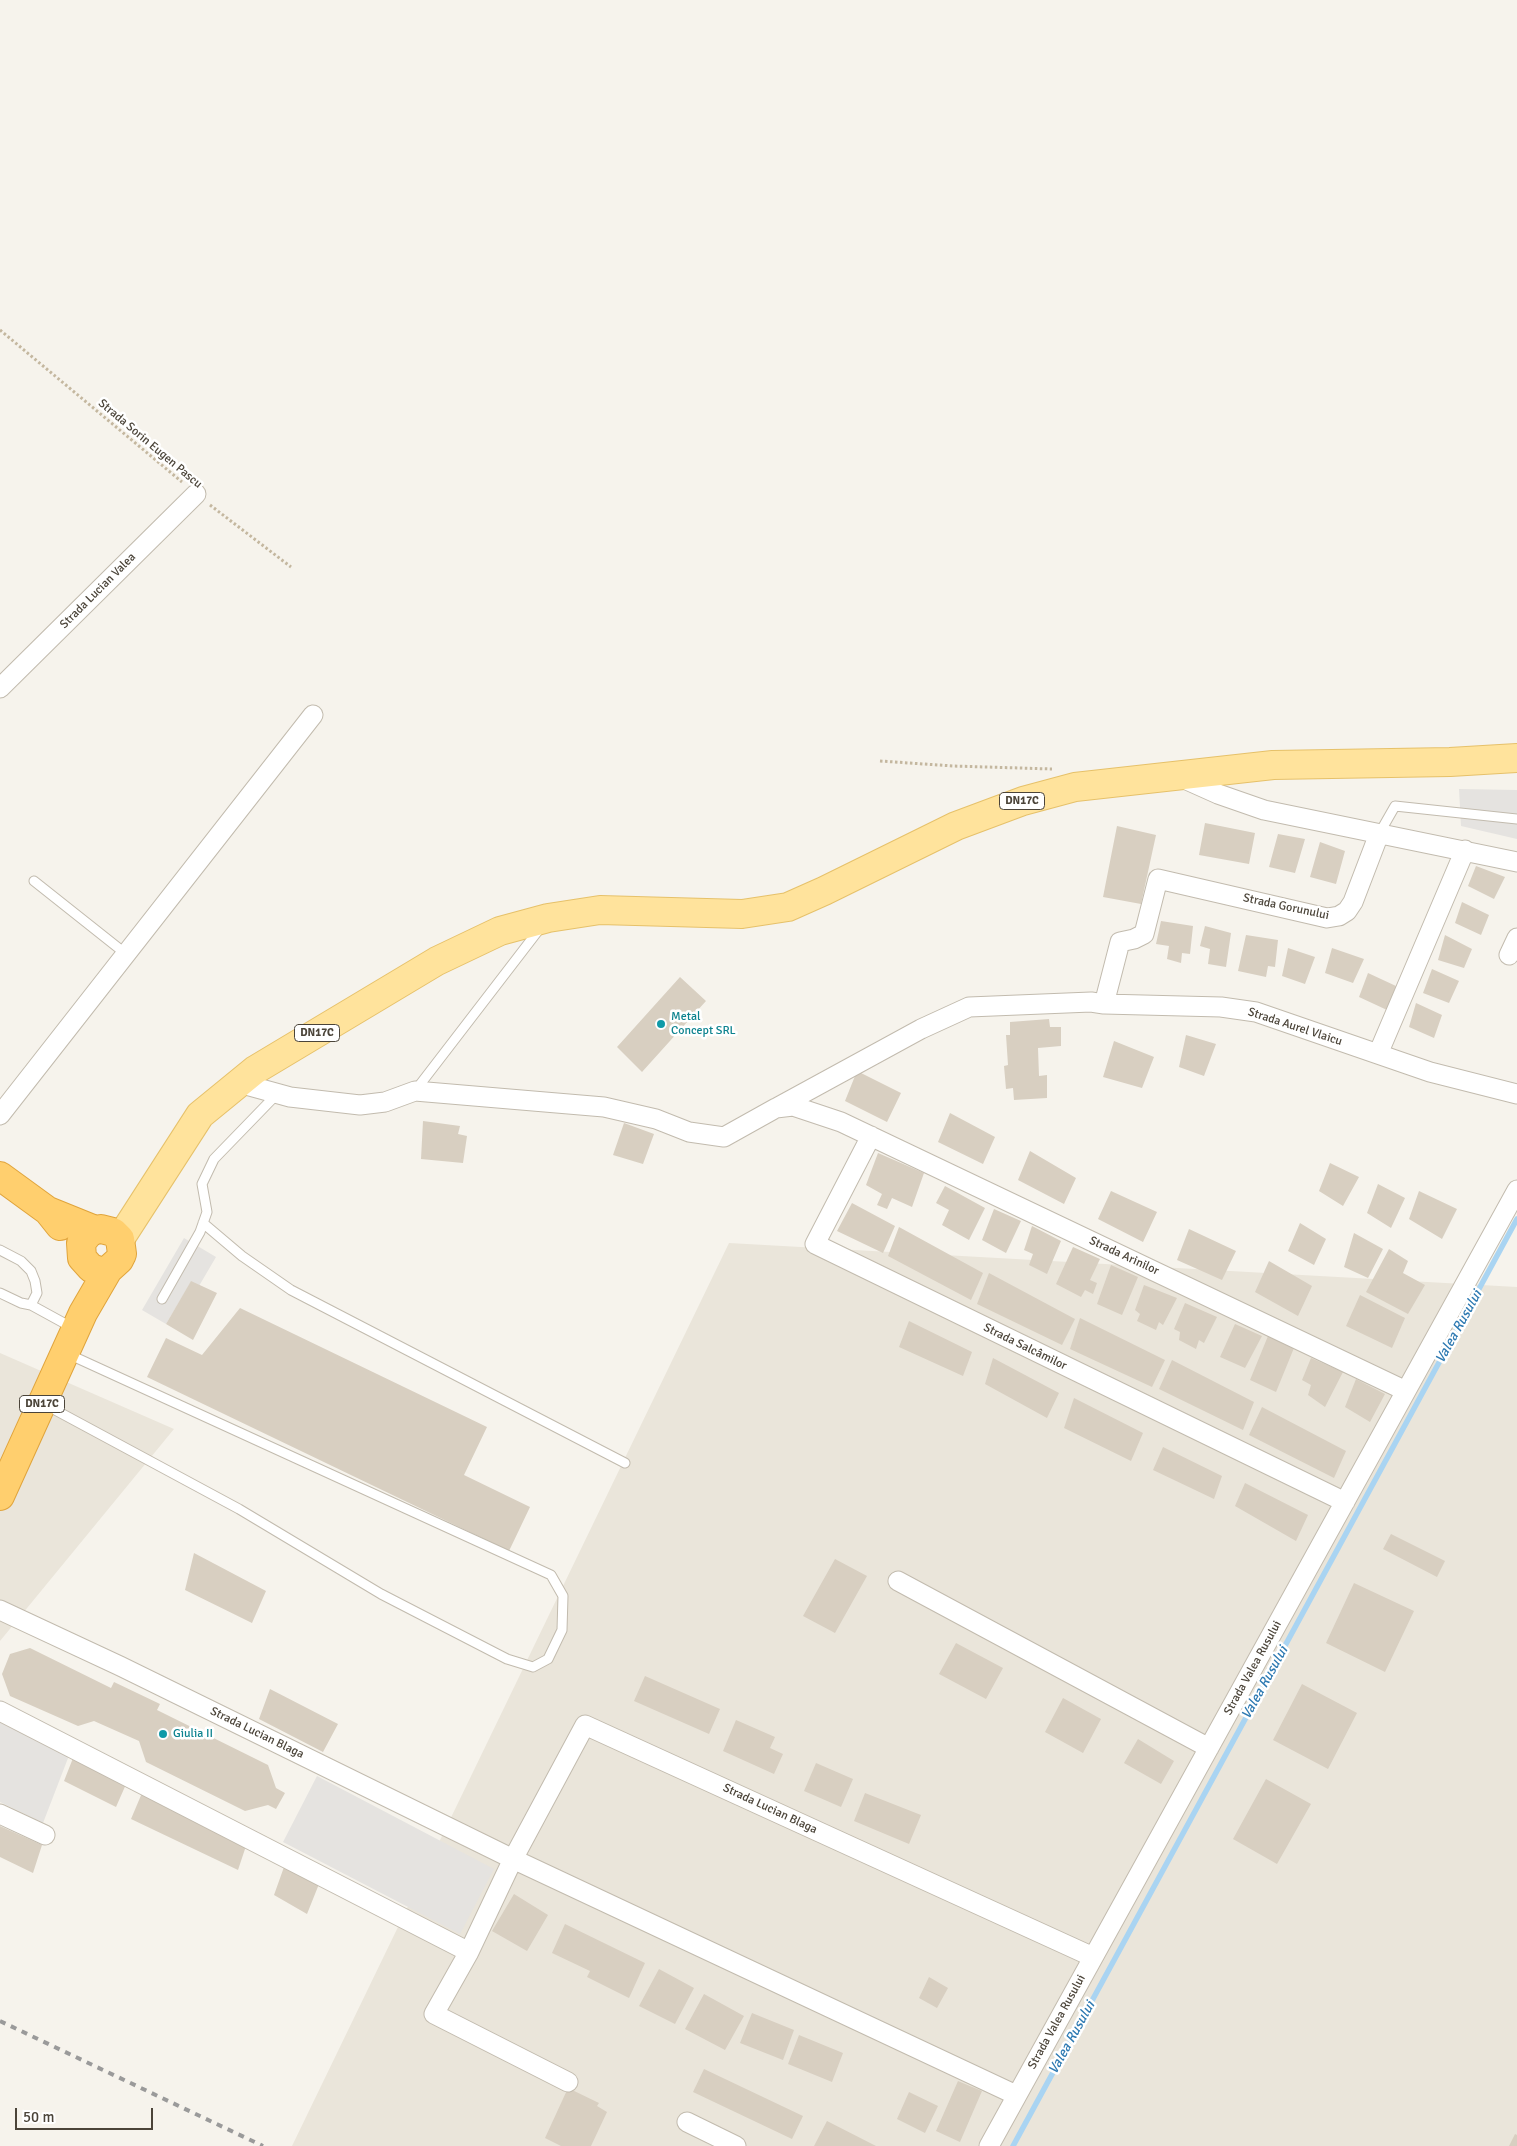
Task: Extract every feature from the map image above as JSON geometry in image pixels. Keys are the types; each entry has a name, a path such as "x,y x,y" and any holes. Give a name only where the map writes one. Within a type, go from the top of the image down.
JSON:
{"highway":[{"path":"0,1176 100,1248"},
{"name":"DN17C","path":"0,1496 75,1331 100,1248"}],"main road":[{"name":"DN17C","path":"100,1248 137,1211 200,1115 255,1070 437,962 500,932 548,918 600,910 742,914 788,907 956,826 1023,801 1075,787 1273,765 1450,762 1517,758"}],"street":[{"name":"Strada Lucian Valea","path":"0,688 196,494"},
{"path":"0,1115 313,716"},
{"path":"1178,776 1218,794 1264,810 1517,862"},
{"name":"Strada Gorunului","path":"1104,1004 1120,942 1134,939 1144,934 1158,879 1327,918 1339,916 1347,911 1353,902 1379,834"},
{"path":"1378,1054 1465,850"},
{"path":"1509,955 1517,938"},
{"name":"Strada Aurel Vlaicu","path":"415,1091 604,1107 656,1119 689,1132 724,1137 921,1029 968,1007 1091,1002 1221,1007 1256,1012 1430,1072 1517,1094"},
{"path":"239,1083 277,1094 309,1100 360,1105 385,1102 415,1091"},
{"name":"Strada Arinilor","path":"776,1108 793,1106 841,1122 1406,1391"},
{"name":"Strada Salcâmilor","path":"871,1136 815,1244 1345,1502"},
{"name":"Strada Valea Rusului","path":"989,2146 1517,1190"},
{"path":"898,1581 1209,1748"},
{"name":"Strada Lucian Blaga","path":"0,1610 120,1666 513,1859 1016,2096"},
{"path":"0,1711 469,1952"},
{"name":"Strada Lucian Blaga","path":"568,2082 434,2014 469,1952 513,1859 585,1724 1093,1957"},
{"path":"0,1814 44,1835"},
{"path":"687,2122 736,2146"}],"lane":[{"path":"1379,834 1395,806 1517,819"},
{"path":"34,881 126,954"},
{"path":"415,1091 548,918"},
{"path":"162,1299 200,1232 207,1212 202,1184 214,1159 277,1094"},
{"path":"203,1222 242,1256 291,1290 625,1463"},
{"path":"0,1250 21,1261 31,1271 37,1294 31,1305"},
{"path":"0,1293 21,1303 31,1305 75,1331 551,1575 563,1596 562,1630 548,1659 533,1667 507,1659 381,1594 239,1509 42,1403"}],"path":[{"name":"Strada Sorin Eugen Pascu","path":"0,330 196,494 291,567"},
{"path":"880,761 953,766 1040,767 1060,772 1075,787"}],"shaded area":[{"path":"1459,789 1517,790 1517,839 1461,826"},
{"path":"184,1238 216,1257 199,1286 191,1282 166,1324 142,1310"},
{"path":"729,1243 1517,1287 1517,2146 292,2146"},
{"path":"0,1353 174,1429 0,1641"},
{"path":"0,1718 70,1753 43,1823 0,1802"},
{"path":"317,1776 494,1869 460,1934 283,1842"}],"building":[{"path":"1205,823 1255,833 1249,864 1199,855"},
{"path":"1117,826 1156,835 1141,904 1103,897"},
{"path":"1278,834 1305,839 1295,873 1269,867"},
{"path":"1320,842 1345,851 1336,884 1310,877"},
{"path":"1476,866 1505,877 1494,899 1468,886"},
{"path":"1462,902 1489,915 1481,935 1455,923"},
{"path":"1161,921 1193,926 1190,954 1182,953 1181,963 1167,959 1169,946 1156,944"},
{"path":"1205,926 1231,933 1226,967 1208,964 1210,949 1200,946"},
{"path":"1246,935 1278,940 1275,967 1268,966 1266,977 1238,971"},
{"path":"1445,935 1472,949 1464,968 1438,960"},
{"path":"1288,948 1315,957 1305,984 1282,976"},
{"path":"1332,948 1364,959 1353,983 1325,973"},
{"path":"1432,969 1459,981 1449,1003 1423,993"},
{"path":"1368,973 1396,986 1387,1010 1359,997"},
{"name":"Metal Concept SRL","path":"680,977 706,1001 642,1072 617,1047"},
{"path":"1416,1003 1442,1015 1434,1038 1409,1027"},
{"path":"1049,1019 1050,1027 1061,1027 1061,1046 1038,1048 1039,1076 1047,1075 1047,1098 1014,1100 1013,1088 1006,1089 1004,1066 1008,1065 1006,1035 1010,1035 1010,1022"},
{"path":"1186,1035 1216,1044 1204,1076 1179,1067"},
{"path":"1114,1041 1154,1057 1142,1088 1103,1077"},
{"path":"857,1071 901,1093 887,1122 845,1101"},
{"path":"950,1113 995,1137 983,1164 938,1142"},
{"path":"423,1121 460,1126 458,1134 467,1136 463,1163 421,1159"},
{"path":"624,1123 654,1134 643,1164 613,1155"},
{"path":"1030,1151 1076,1178 1064,1204 1018,1180"},
{"path":"878,1153 924,1173 912,1207 892,1198 887,1209 877,1205 882,1194 866,1185"},
{"path":"1330,1163 1359,1177 1343,1206 1319,1191"},
{"path":"1378,1184 1405,1198 1391,1228 1367,1213"},
{"path":"945,1186 985,1208 969,1240 942,1225 949,1210 936,1203"},
{"path":"1111,1191 1157,1212 1143,1242 1098,1219"},
{"path":"1419,1191 1457,1209 1442,1239 1409,1219"},
{"path":"852,1203 895,1226 883,1253 837,1231"},
{"path":"994,1209 1021,1221 1006,1253 982,1240"},
{"path":"1300,1223 1326,1239 1314,1265 1288,1251"},
{"path":"1032,1226 1061,1241 1047,1274 1029,1265 1033,1254 1024,1250"},
{"path":"899,1227 983,1273 971,1300 888,1256"},
{"path":"1189,1229 1236,1251 1222,1280 1177,1260"},
{"path":"1354,1233 1383,1249 1368,1278 1344,1267"},
{"path":"1073,1247 1100,1259 1090,1280 1097,1283 1093,1294 1085,1290 1081,1297 1056,1284"},
{"path":"1389,1249 1408,1261 1403,1273 1425,1285 1408,1314 1366,1292"},
{"path":"1269,1261 1312,1286 1298,1316 1255,1292"},
{"path":"1111,1265 1138,1277 1122,1315 1097,1304"},
{"path":"989,1273 1075,1319 1062,1345 977,1304"},
{"path":"191,1281 217,1293 193,1340 166,1324"},
{"path":"1144,1285 1177,1298 1163,1325 1159,1322 1156,1330 1137,1321 1140,1314 1135,1310"},
{"path":"1360,1295 1405,1318 1392,1348 1346,1326"},
{"path":"1185,1303 1217,1317 1204,1343 1199,1340 1196,1349 1179,1340 1180,1332 1174,1329"},
{"path":"240,1308 487,1427 464,1475 530,1507 509,1551 147,1377 166,1338 202,1355"},
{"path":"1080,1318 1165,1360 1152,1387 1070,1349"},
{"path":"909,1321 972,1352 963,1376 899,1347"},
{"path":"1235,1324 1262,1336 1245,1368 1220,1357"},
{"path":"1268,1336 1294,1348 1276,1392 1250,1380"},
{"path":"993,1358 1059,1393 1047,1418 985,1384"},
{"path":"1311,1358 1343,1372 1325,1407 1308,1395 1311,1385 1302,1380"},
{"path":"1172,1360 1254,1402 1243,1430 1159,1389"},
{"path":"1356,1379 1385,1394 1370,1422 1345,1407"},
{"path":"1074,1398 1143,1433 1131,1461 1064,1428"},
{"path":"1262,1407 1346,1451 1334,1478 1249,1435"},
{"path":"1163,1447 1222,1476 1214,1499 1153,1470"},
{"path":"1245,1483 1308,1515 1296,1541 1235,1506"},
{"path":"1391,1534 1445,1561 1437,1577 1383,1549"},
{"path":"194,1553 266,1591 252,1623 185,1590"},
{"path":"835,1559 867,1576 835,1633 803,1616"},
{"path":"1354,1583 1414,1611 1385,1672 1326,1643"},
{"path":"956,1643 1003,1668 986,1699 939,1674"},
{"name":"Giulia II","path":"30,1648 111,1688 114,1682 160,1704 157,1710 268,1765 276,1788 285,1793 276,1809 268,1805 245,1811 146,1762 139,1741 94,1721 78,1726 10,1696 2,1674 10,1654"},
{"path":"645,1676 720,1709 709,1734 634,1701"},
{"path":"1302,1684 1357,1713 1328,1769 1273,1740"},
{"path":"270,1689 338,1724 323,1752 259,1719"},
{"path":"1063,1698 1101,1719 1083,1753 1045,1732"},
{"path":"736,1720 775,1737 770,1748 783,1754 774,1774 723,1751"},
{"path":"1138,1739 1174,1761 1161,1784 1124,1763"},
{"path":"75,1753 127,1782 116,1807 64,1781"},
{"path":"816,1763 853,1779 841,1807 804,1791"},
{"path":"1266,1779 1311,1804 1277,1864 1233,1839"},
{"path":"142,1793 247,1843 238,1870 131,1819"},
{"path":"865,1793 921,1815 909,1844 854,1821"},
{"path":"0,1826 42,1845 33,1873 0,1857"},
{"path":"284,1867 319,1884 307,1914 274,1895"},
{"path":"514,1894 548,1915 527,1951 492,1931"},
{"path":"565,1924 645,1963 629,1998 587,1977 590,1971 552,1953"},
{"path":"659,1969 694,1988 675,2024 639,2006"},
{"path":"929,1977 948,1988 937,2008 919,1998"},
{"path":"704,1994 744,2016 725,2050 685,2029"},
{"path":"752,2013 794,2030 783,2060 740,2043"},
{"path":"799,2035 843,2053 832,2082 788,2064"},
{"path":"704,2069 803,2116 792,2139 693,2092"},
{"path":"958,2081 982,2091 960,2142 936,2131"},
{"path":"568,2088 599,2103 597,2106 607,2112 591,2146 561,2146 545,2138"},
{"path":"909,2092 938,2106 925,2133 897,2119"},
{"path":"827,2121 876,2146 814,2146"},
{"path":"1515,2134 1517,2135 1517,2146 1509,2146"}],"waterway":[{"name":"Valea Rusului","path":"1013,2146 1517,1219"}],"railway":[{"path":"0,2021 263,2146"}],"place":[{"name":"Metal Concept SRL","path":"661,1024"},
{"name":"Giulia II","path":"163,1734"}]}
